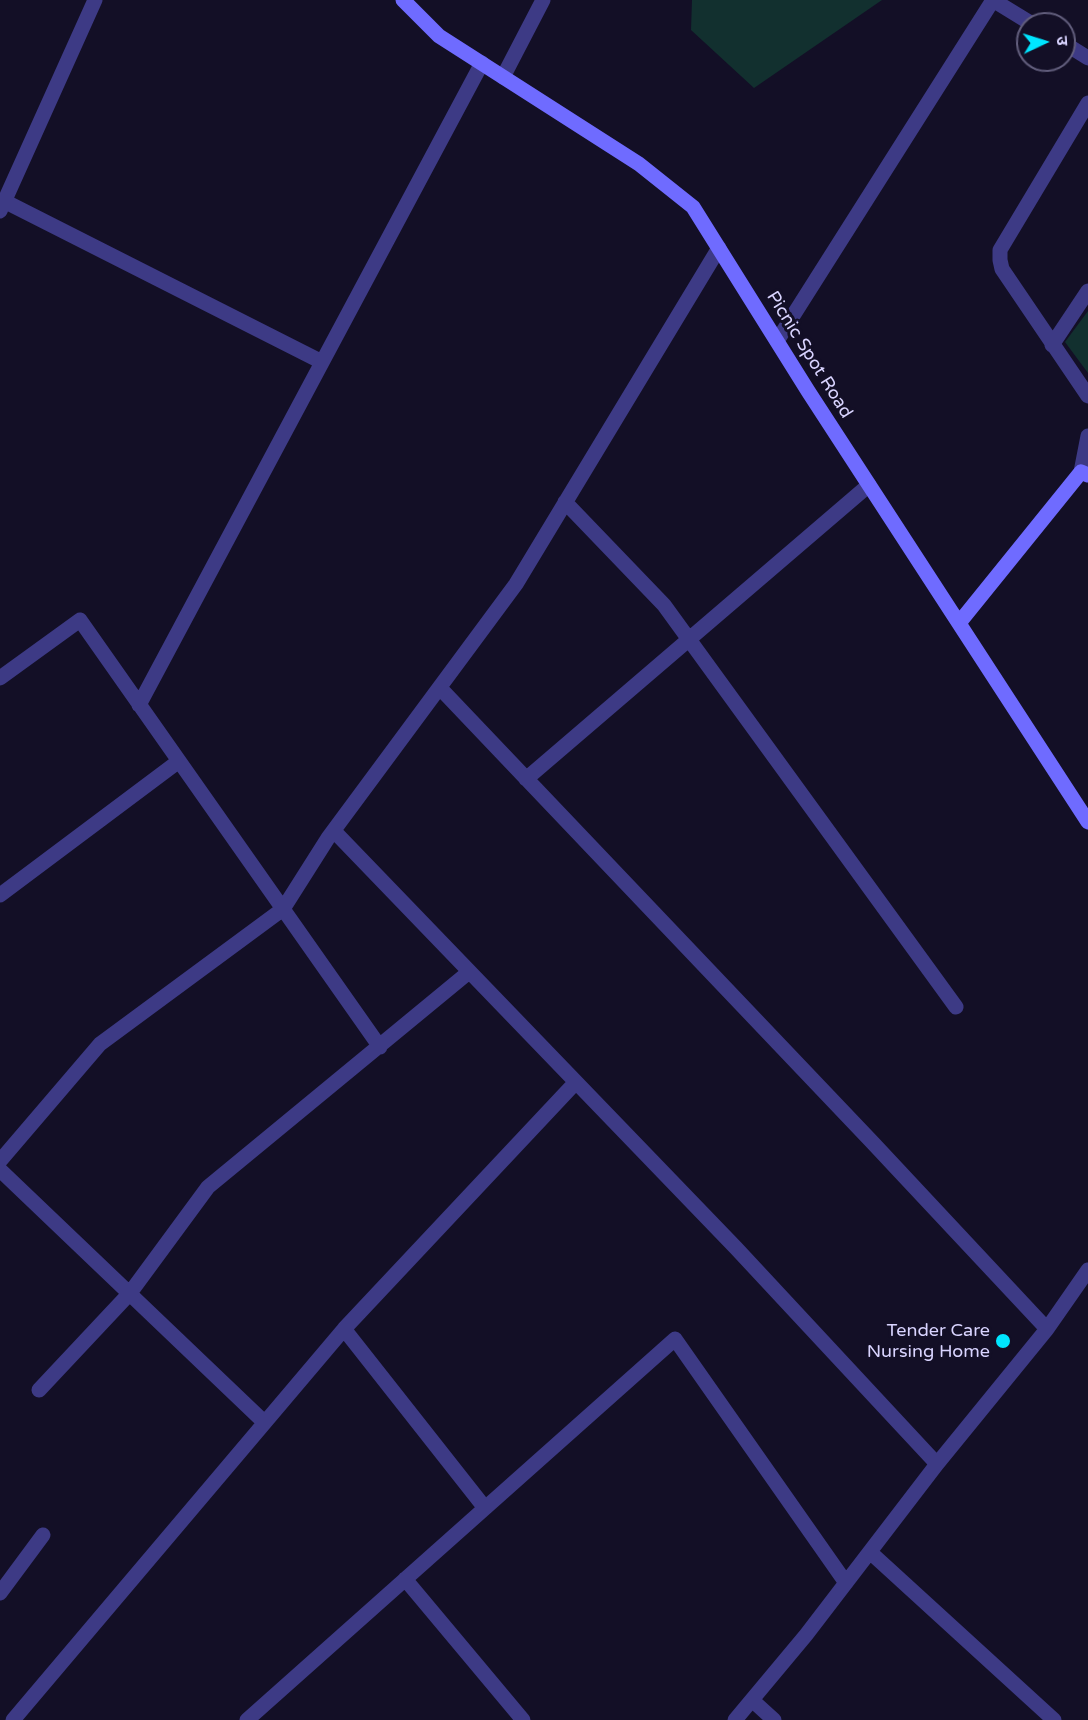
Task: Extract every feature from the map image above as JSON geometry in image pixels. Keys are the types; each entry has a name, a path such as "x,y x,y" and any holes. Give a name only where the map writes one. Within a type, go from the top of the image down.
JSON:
{"street":[{"path":"95,0 2,206 322,362"},
{"name":"Picnic Spot Road","path":"403,0 439,36 639,164 693,207 869,485 1088,822"},
{"path":"503,77 543,0"},
{"path":"777,341 993,0 1016,14"},
{"path":"139,705 482,63"},
{"path":"1088,103 1000,250 1002,269 1088,396"},
{"path":"0,1161 100,1044 283,909 334,831 516,584 719,248"},
{"path":"1052,345 1088,291"},
{"path":"959,623 1085,474 1088,436"},
{"path":"526,779 869,485"},
{"path":"565,502 664,605 956,1006"},
{"path":"0,678 80,620 380,1047"},
{"path":"440,688 1047,1329"},
{"path":"0,895 178,761"},
{"path":"334,831 736,1248 937,1464"},
{"path":"39,1390 130,1293 208,1187 469,972"},
{"path":"13,1720 344,1329 576,1082"},
{"path":"0,1170 264,1422"},
{"path":"735,1720 806,1635 937,1464 1047,1329 1088,1270"},
{"path":"344,1329 485,1508"},
{"path":"247,1720 675,1339 846,1583"},
{"path":"0,1593 43,1535"},
{"path":"870,1552 1054,1720"},
{"path":"405,1579 522,1720"},
{"path":"752,1700 774,1720"}],"green space":[{"path":"692,0 882,0 754,88 691,30"},
{"path":"1088,311 1088,373 1065,342"}],"place":[{"name":"Tender Care Nursing Home","path":"1003,1341"}]}
